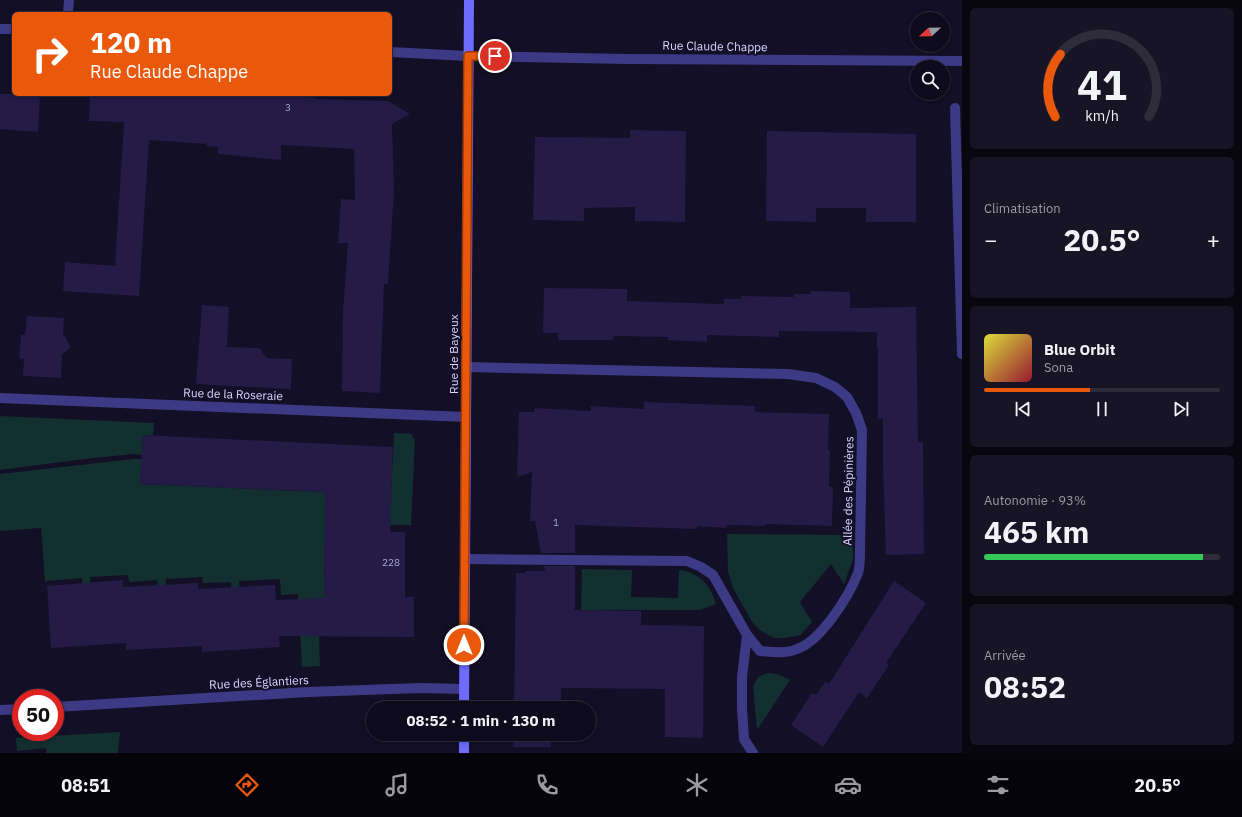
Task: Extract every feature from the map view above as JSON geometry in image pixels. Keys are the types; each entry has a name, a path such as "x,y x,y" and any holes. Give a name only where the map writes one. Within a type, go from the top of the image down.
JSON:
{"main road":[{"name":"Rue de Bayeux","path":"464,701 469,0"},
{"path":"464,741 464,753"}],"street":[{"path":"68,0 68,12"},
{"path":"0,29 12,29"},
{"name":"Rue Claude Chappe","path":"392,52 468,56 635,59 962,61"},
{"path":"954,108 962,354"},
{"name":"Allée des Pépinières","path":"465,559 687,561 701,567 713,575 747,635 760,651 779,652 797,649 814,638 833,617 849,591 858,571 860,551 862,430 856,413 847,397 835,387 816,378 788,374 466,367"},
{"name":"Rue de la Roseraie","path":"0,398 466,417"},
{"path":"747,635 742,677 742,709 744,739 753,753"},
{"name":"Rue des Églantiers","path":"64,706 316,692 420,688 464,689"},
{"path":"0,710 12,709"}],"green space":[{"path":"0,416 154,423 153,435 143,435 142,455 134,454 93,458 0,470"},
{"path":"394,433 411,434 415,440 411,525 325,525 324,617 319,636 320,666 302,667 298,594 281,595 280,579 239,581 240,594 232,594 231,582 203,583 202,577 166,579 166,593 158,593 157,580 129,582 128,575 90,577 91,588 83,589 82,578 45,581 41,528 0,531 0,474 134,459 142,459 140,484 391,495"},
{"path":"727,534 853,535 853,560 844,584 831,564 800,602 812,622 800,635 786,638 774,638 761,631 752,622 733,588 728,572"},
{"path":"582,569 632,570 631,597 678,598 679,570 686,571 693,573 707,585 716,604 700,610 581,610"},
{"path":"767,673 777,674 790,680 757,730 753,686 758,677"},
{"path":"120,732 118,753 46,753 46,748 17,751 16,741 64,741 64,735"}],"building":[{"path":"0,94 12,94 12,96 40,96 38,132 0,129"},
{"path":"90,96 292,96 317,99 388,101 410,114 392,124 394,191 388,284 384,284 380,393 342,391 343,311 348,243 338,243 341,199 355,200 354,149 281,145 281,160 218,154 218,147 206,146 207,144 149,140 139,296 63,291 65,262 115,266 124,122 89,121"},
{"path":"630,130 686,131 685,222 635,221 635,207 584,208 584,221 533,220 535,137 630,138"},
{"path":"767,131 916,134 916,222 866,222 866,208 816,208 816,222 766,221"},
{"path":"544,288 627,289 627,301 724,304 724,299 741,299 741,296 794,297 794,294 811,294 810,291 850,292 850,308 916,307 918,442 923,442 924,554 886,555 883,419 878,419 877,332 779,331 779,337 707,335 707,342 668,340 668,337 613,336 613,340 558,340 558,333 543,333"},
{"path":"202,305 229,307 227,347 259,348 267,358 292,359 291,389 196,384"},
{"path":"27,316 64,318 63,334 71,347 62,355 61,378 23,376 24,359 19,358 21,335 25,335"},
{"path":"644,402 755,406 755,412 829,414 829,487 833,487 832,526 765,524 765,526 726,525 726,528 697,526 697,529 575,525 575,553 541,553 535,521 530,521 532,472 517,477 519,412 534,412 535,408 591,411 591,406 644,409"},
{"path":"143,435 393,447 390,532 405,532 405,597 414,597 414,637 279,636 280,647 202,652 202,646 126,650 126,643 51,648 47,586 123,580 123,587 198,583 198,589 275,585 276,600 324,598 325,492 140,484"},
{"path":"544,566 575,566 575,610 641,611 641,625 704,626 703,738 665,737 665,689 561,688 561,701 514,701 516,573 525,573 526,571 545,571"},
{"path":"894,581 926,603 886,663 889,665 867,698 859,692 823,747 791,725 812,693 816,695 825,682 829,684"},
{"path":"513,741 551,741 551,747 513,747"}],"route":[{"path":"464,645 468,56 495,56"}]}
